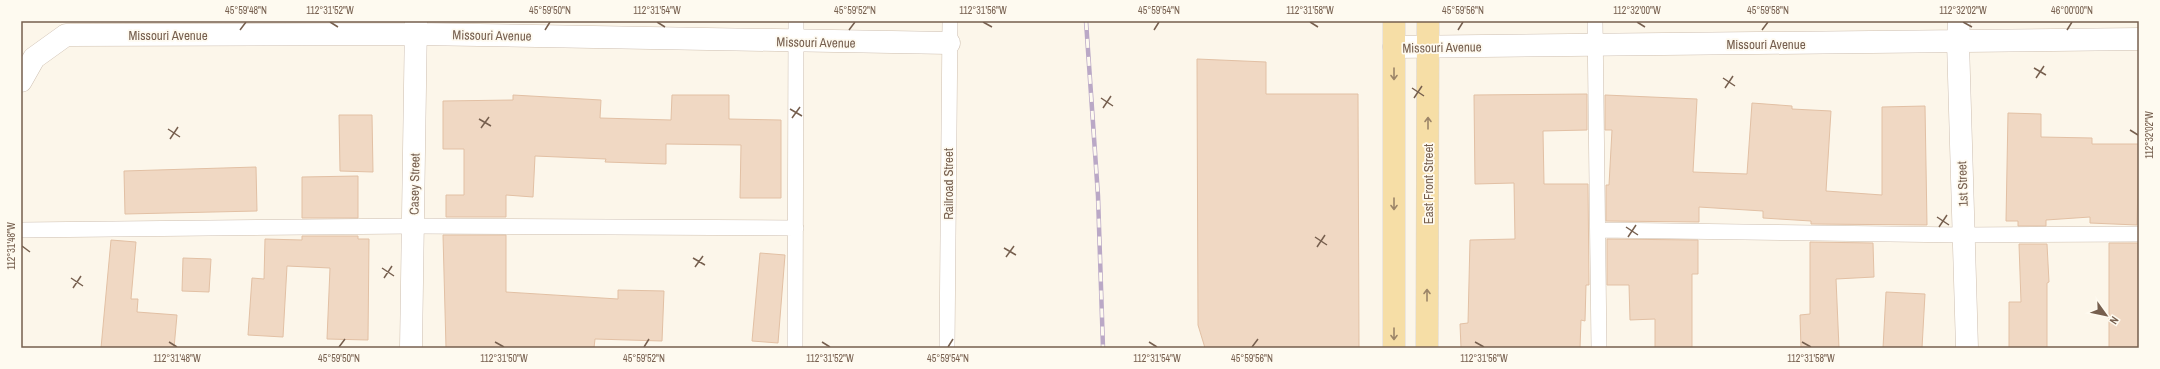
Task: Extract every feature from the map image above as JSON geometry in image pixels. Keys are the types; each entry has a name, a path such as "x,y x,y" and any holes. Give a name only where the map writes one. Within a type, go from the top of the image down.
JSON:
{"main road":[{"path":"1394,21 1394,348"},
{"name":"East Front Street","path":"1427,348 1428,21"}],"street":[{"name":"1st Street","path":"1959,21 1958,42 1967,348"},
{"name":"Missouri Avenue","path":"21,80 34,58 66,35 88,28 416,27 796,31 949,43"},
{"name":"Casey Street","path":"411,348 416,27"},
{"name":"Missouri Avenue","path":"1394,47 2139,39"}],"lane":[{"name":"Railroad Street","path":"947,348 950,21"},
{"path":"1595,21 1599,230 1599,348"},
{"path":"795,348 796,31"},
{"path":"21,230 413,226 796,228"},
{"path":"1599,230 1964,235 2139,234"}],"building":[{"path":"1197,59 1266,62 1266,94 1358,94 1359,348 1205,348 1198,325"},
{"path":"1587,94 1587,130 1543,131 1544,184 1588,184 1589,285 1586,285 1585,321 1581,320 1580,348 1461,348 1460,324 1468,323 1470,240 1515,239 1514,183 1475,184 1474,95"},
{"path":"513,95 601,100 600,118 671,120 672,95 729,95 729,119 781,120 781,198 740,198 741,145 666,144 666,164 605,162 606,159 535,156 533,197 506,195 506,217 446,217 446,195 464,195 464,149 443,149 443,101 513,100"},
{"path":"1605,95 1697,99 1693,172 1747,174 1752,103 1792,106 1792,109 1831,111 1826,191 1882,195 1882,107 1925,106 1927,225 1811,224 1811,221 1763,218 1763,211 1699,207 1699,222 1606,221 1606,185 1609,185 1612,130 1605,130"},
{"path":"2008,113 2041,114 2041,137 2092,138 2092,144 2139,144 2137,225 2090,223 2090,217 2046,220 2046,226 2018,226 2018,221 2006,221"},
{"path":"339,115 372,115 373,172 340,171"},
{"path":"256,167 257,211 125,214 124,171"},
{"path":"358,176 358,218 302,218 302,177"},
{"path":"443,235 506,235 506,292 618,299 618,290 664,291 662,341 595,339 594,348 446,348"},
{"path":"302,236 358,236 358,239 369,239 368,340 327,339 330,268 287,266 283,337 248,335 252,278 264,279 265,239 302,240"},
{"path":"1607,239 1698,240 1698,274 1692,274 1692,348 1655,348 1655,319 1630,320 1629,285 1607,285"},
{"path":"111,240 136,242 131,299 138,299 137,312 177,315 174,348 101,348"},
{"path":"1810,242 1873,243 1874,277 1836,279 1839,348 1801,348 1800,315 1810,314"},
{"path":"2109,243 2138,243 2139,348 2109,348"},
{"path":"2019,244 2047,244 2049,282 2047,283 2047,348 2009,348 2009,302 2021,302"},
{"path":"760,253 785,255 778,343 752,341"},
{"path":"183,258 211,259 209,292 182,291"},
{"path":"1886,292 1925,294 1922,348 1883,348"}],"railway":[{"path":"1086,21 1098,196 1103,348"}]}
